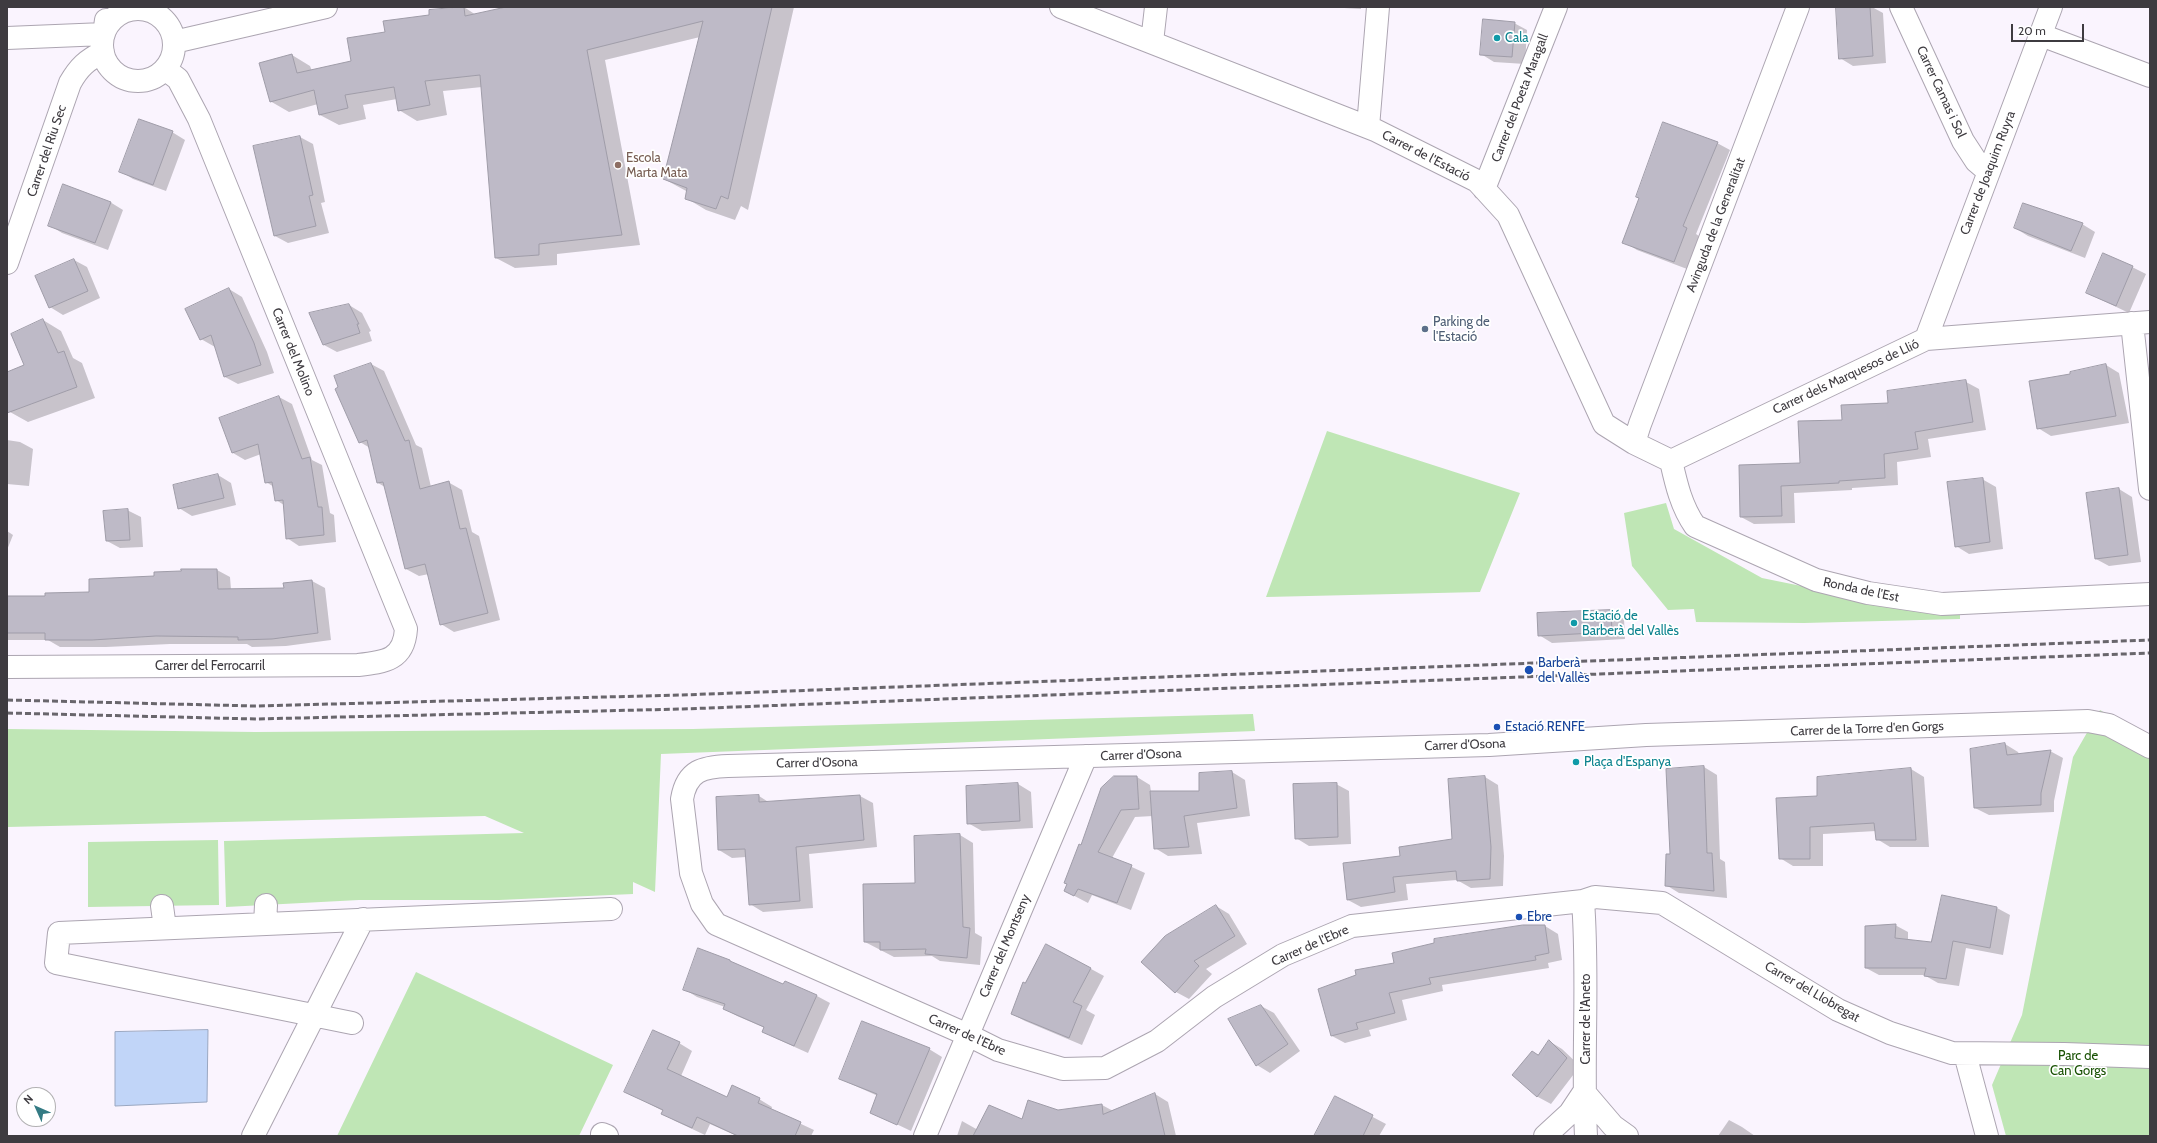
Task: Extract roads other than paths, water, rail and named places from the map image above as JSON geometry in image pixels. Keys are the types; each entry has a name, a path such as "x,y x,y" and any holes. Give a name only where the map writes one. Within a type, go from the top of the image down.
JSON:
{"street":[{"path":"104,43 114,18 136,8 150,11 161,17 169,27 174,42 173,54 165,69 155,77 138,81 126,79 115,73 104,58 104,43 107,7"},
{"path":"174,42 326,7"},
{"name":"Carrer de l'Estació","path":"1061,7 1368,127 1477,181 1508,215 1604,424 1634,443"},
{"path":"1152,42 1156,7"},
{"path":"1368,127 1378,7"},
{"name":"Carrer del Poeta Maragall","path":"1484,189 1556,7"},
{"name":"Avinguda de la Generalitat","path":"1634,443 1798,7"},
{"name":"Carrer Camas i Sol","path":"1901,7 1964,141 1976,161 1989,172"},
{"name":"Carrer de Joaquim Ruyra","path":"1926,339 2051,7"},
{"path":"2040,35 2150,76"},
{"path":"7,38 104,43"},
{"name":"Carrer del Riu Sec","path":"7,263 70,83 77,69 104,43"},
{"name":"Carrer del Molino","path":"165,69 178,79 199,119 406,629 405,643"},
{"path":"2141,322 2150,489"},
{"name":"Carrer dels Marquesos de Llió","path":"1671,461 1926,339 2141,322"},
{"path":"1634,443 1671,461"},
{"name":"Ronda de l'Est","path":"1671,461 1676,484 1688,516 1695,526 1816,580 1868,593 1942,604 2150,594"},
{"name":"Carrer del Ferrocarril","path":"7,667 358,665 383,663 395,655 405,643"},
{"name":"Carrer de la Torre d'en Gorgs","path":"1579,739 1646,735 2088,721 2109,726 2150,747"},
{"name":"Carrer d'Osona","path":"704,767 1489,745 1579,739"},
{"name":"Carrer del Montseny","path":"925,1136 1086,756"},
{"name":"Carrer de l'Ebre","path":"704,767 689,780 684,790 682,799 691,873 702,904 716,924 968,1035 998,1050 1062,1069 1105,1068 1157,1041 1214,997 1284,955 1352,926 1583,901"},
{"name":"Carrer del Llobregat","path":"1583,901 1595,897 1662,903 1838,1010 1890,1033 1952,1053 2064,1054 2150,1057"},
{"name":"Carrer de l'Aneto","path":"1583,901 1586,942 1586,1066 1584,1092 1586,1136"},
{"path":"162,906 165,928"},
{"path":"352,1023 315,1014 56,963 59,933 165,928 265,914 363,919 474,907 522,906 611,909"},
{"path":"254,1136 363,919"},
{"path":"1965,1054 1987,1136"},
{"path":"1545,1136 1570,1113 1584,1092 1613,1126 1627,1136"}],"water":[{"path":"208,1030 207,1102 115,1106 115,1032"}],"railway":[{"path":"7,700 255,706 682,695 2150,640"},
{"path":"7,713 256,719 683,709 2150,653"}],"place":[{"name":"Cala","path":"1497,38"},
{"name":"Escola Marta Mata","path":"618,165"},
{"name":"Parking de l'Estació","path":"1425,329"},
{"name":"Estació de Barberà del Vallès","path":"1574,623"},
{"name":"Barberà del Vallès","path":"1529,670"},
{"name":"Estació RENFE","path":"1497,727"},
{"name":"Plaça d'Espanya","path":"1576,762"},
{"name":"Ebre","path":"1519,917"}],"park label":[{"name":"Parc de Can Gorgs","path":"2078,1064"}]}
